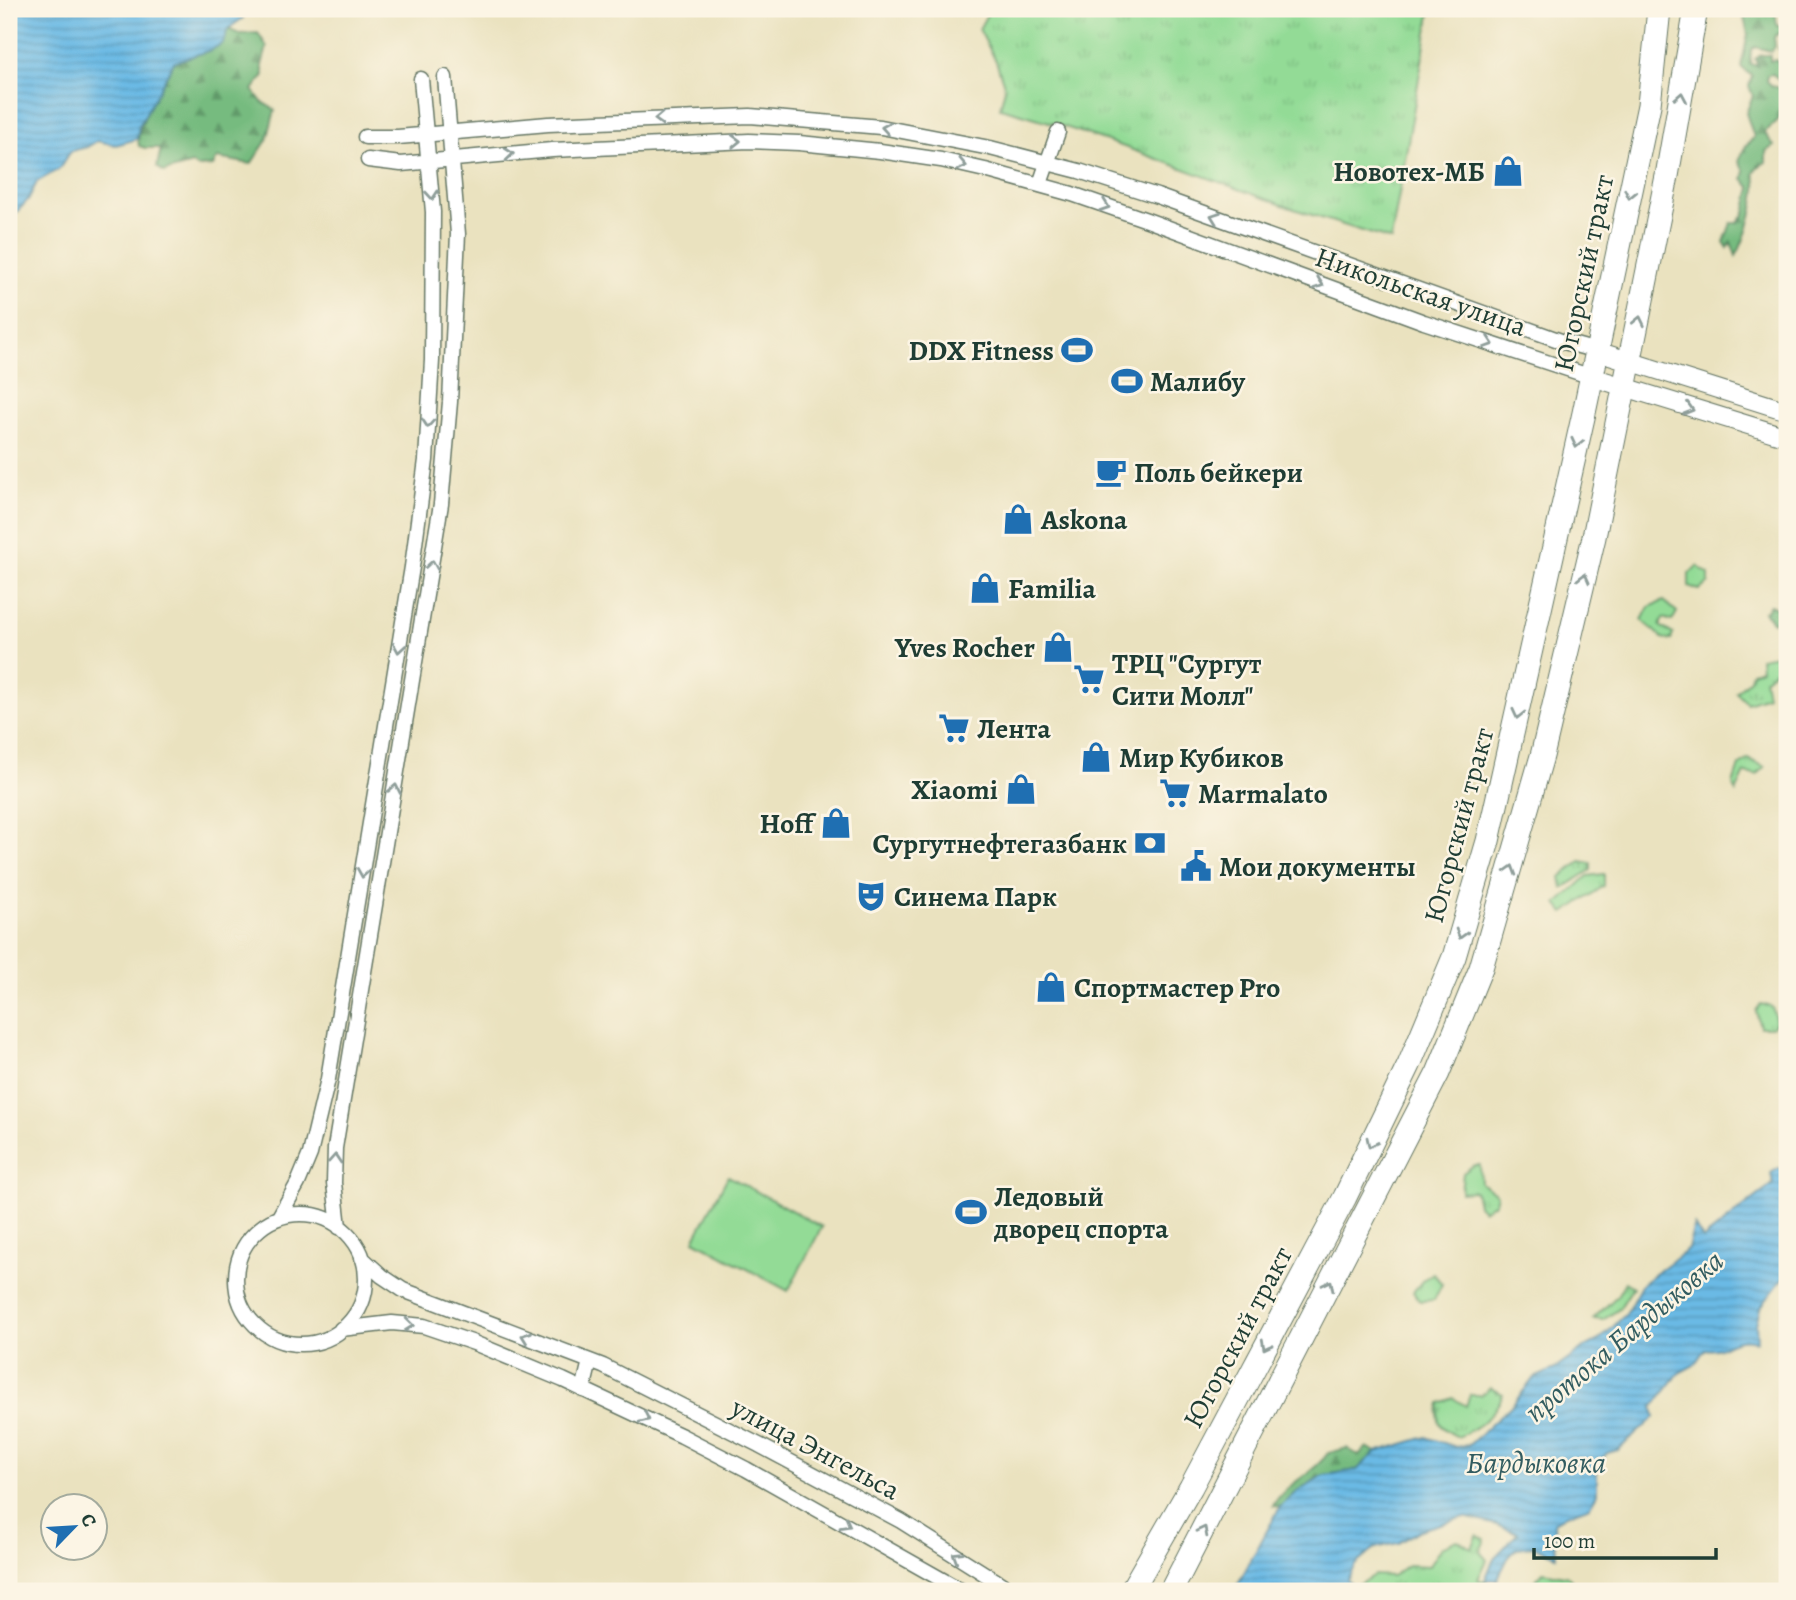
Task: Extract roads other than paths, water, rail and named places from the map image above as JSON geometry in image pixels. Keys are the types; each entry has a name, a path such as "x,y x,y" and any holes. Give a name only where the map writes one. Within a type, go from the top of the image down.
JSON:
{"main road":[{"name":"Югорский тракт","path":"1131,1591 1191,1488 1345,1198 1409,1065 1454,957 1488,841 1592,377 1649,105 1659,9"},
{"name":"Югорский тракт","path":"1171,1591 1438,1073 1481,968 1542,757 1594,537 1667,176 1696,9"}],"street":[{"path":"339,1227 334,1183 335,1148 441,504 450,402 458,234 445,77"},
{"path":"279,1217 310,1154 328,1079 412,567 426,460 432,360 433,212 421,79"},
{"name":"Никольская улица","path":"365,137 548,124 750,116 881,127 1049,162 1157,196 1564,342 1787,411"},
{"path":"1040,184 1058,132"},
{"name":"Никольская улица","path":"368,160 401,164 619,146 749,141 880,151 941,160 1040,184 1147,220 1424,322 1624,388 1787,437"},
{"path":"290,1214 313,1215 339,1227 351,1238 362,1258 366,1280 356,1312 332,1336 311,1343 288,1342 267,1334 250,1320 236,1289 240,1255 251,1236 269,1222 290,1214"},
{"name":"улица Энгельса","path":"362,1258 403,1290 590,1361 758,1445 901,1521 1012,1591"},
{"name":"улица Энгельса","path":"341,1329 392,1323 424,1326 474,1343 682,1436 746,1469 962,1591"},
{"path":"583,1390 590,1361"}],"water":[{"path":"9,9 244,9 243,18 228,29 223,43 211,50 174,62 139,126 137,139 116,145 97,141 71,151 59,169 37,182 28,200 12,217 9,226"},
{"name":"Бардыковка","path":"1779,1168 1787,1170 1787,1273 1760,1308 1756,1324 1757,1341 1740,1340 1712,1350 1705,1349 1694,1365 1679,1373 1653,1407 1655,1417 1618,1450 1607,1453 1597,1464 1597,1494 1590,1506 1554,1522 1556,1556 1533,1546 1517,1548 1508,1558 1497,1580 1485,1580 1494,1558 1518,1533 1464,1517 1420,1530 1398,1543 1375,1548 1355,1565 1347,1579 1354,1591 1234,1591 1280,1507 1297,1491 1324,1475 1357,1470 1376,1452 1426,1437 1456,1447 1469,1445 1513,1404 1534,1378 1555,1369 1601,1339 1626,1314 1642,1284 1688,1249 1694,1225 1703,1239 1773,1184 1771,1173"}],"place":[{"name":"Новотех-МБ","path":"1508,171"},
{"name":"DDX Fitness","path":"1077,350"},
{"name":"Малибу","path":"1127,381"},
{"name":"Поль бейкери","path":"1111,472"},
{"name":"Askona","path":"1018,519"},
{"name":"Familia","path":"985,588"},
{"name":"Yves Rocher","path":"1058,647"},
{"name":"ТРЦ \"Сургут Сити Молл\"","path":"1089,679"},
{"name":"Лента","path":"954,728"},
{"name":"Мир Кубиков","path":"1096,757"},
{"name":"Xiaomi","path":"1021,789"},
{"name":"Marmalato","path":"1175,793"},
{"name":"Hoff","path":"836,823"},
{"name":"Сургутнефтегазбанк","path":"1150,843"},
{"name":"Мои документы","path":"1196,866"},
{"name":"Синема Парк","path":"871,896"},
{"name":"Спортмастер Pro","path":"1051,987"},
{"name":"Ледовый дворец спорта","path":"971,1212"}],"water label":[{"name":"протока Бардыковка","path":"1624,1336"}]}
